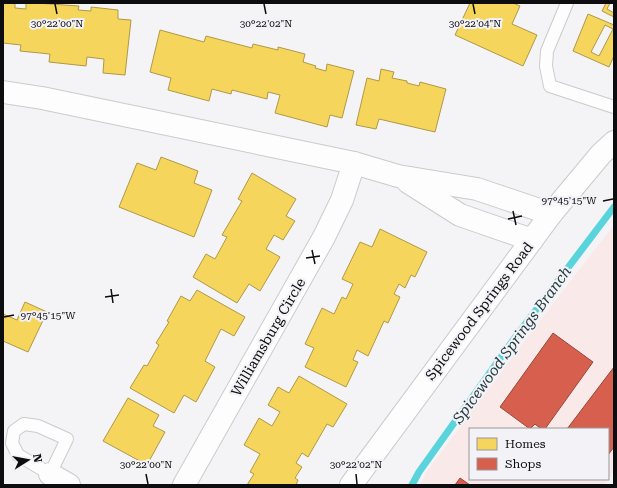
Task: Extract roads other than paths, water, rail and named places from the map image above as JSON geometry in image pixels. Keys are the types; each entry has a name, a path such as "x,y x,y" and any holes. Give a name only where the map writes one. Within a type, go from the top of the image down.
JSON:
{"street":[{"path":"3,92 42,98 354,163 398,176 476,189 551,214"},
{"name":"Spicewood Springs Road","path":"351,485 551,214 601,154 614,142"},
{"name":"Williamsburg Circle","path":"184,485 324,237 342,200 354,163"},
{"path":"398,176 460,215 532,240"},
{"path":"50,474 69,485"}],"lane":[{"path":"567,3 548,51 546,66 550,86 614,107"},
{"path":"24,424 38,426 67,439 50,474 18,455 12,443 14,432 24,424"}],"waterway":[{"name":"Spicewood Springs Branch","path":"412,485 419,472 514,339 614,207"}]}
